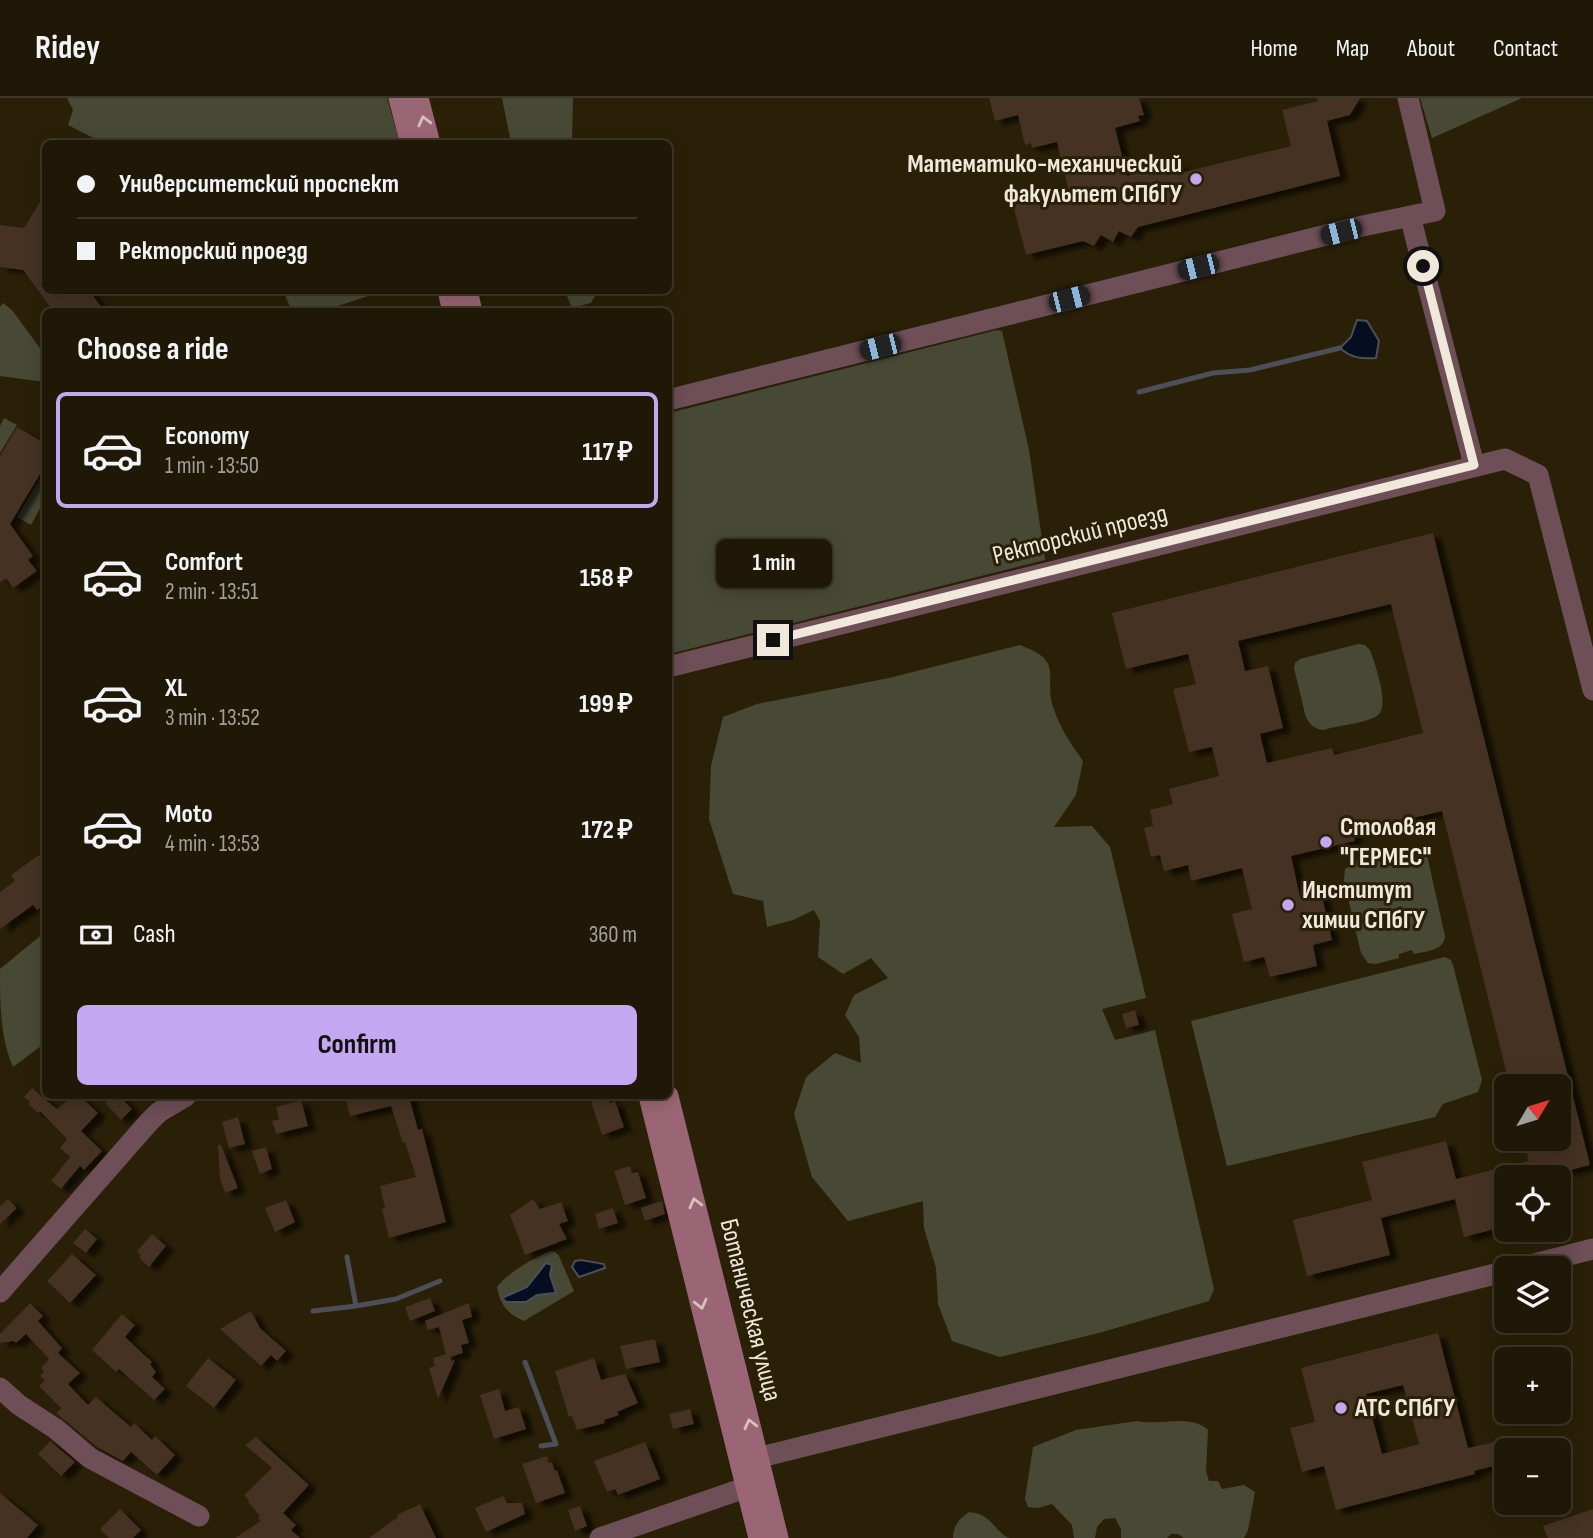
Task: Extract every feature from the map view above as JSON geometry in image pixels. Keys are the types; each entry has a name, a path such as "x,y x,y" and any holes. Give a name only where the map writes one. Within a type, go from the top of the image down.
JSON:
{"street":[{"path":"400,98 410,140"},
{"path":"418,98 429,140"},
{"path":"672,399 1435,211 1408,98"},
{"path":"1410,216 1474,465"},
{"name":"Ректорский проезд","path":"672,666 1505,459 1538,475 1593,690"},
{"path":"0,1292 148,1122 181,1099"},
{"name":"Ботаническая улица","path":"650,1099 749,1460"},
{"name":"Ботаническая улица","path":"669,1099 755,1485 759,1538"},
{"path":"1566,1256 1593,1249"},
{"path":"749,1460 1494,1274"},
{"path":"0,1388 90,1458 199,1516"},
{"path":"600,1538 755,1485"},
{"name":"Ботаническая улица","path":"755,1485 778,1538"}],"green space":[{"path":"67,98 387,98 399,140 97,140 68,125 73,110"},
{"path":"502,98 573,98 572,140 510,140"},
{"path":"1420,98 1522,98 1432,138"},
{"path":"284,294 374,294 332,308 291,308"},
{"path":"566,294 596,294 591,303 572,308"},
{"path":"3,303 12,310 42,351 42,382 0,376 0,307"},
{"path":"997,330 1002,331 1029,450 1045,560 672,653 672,412"},
{"path":"4,418 17,425 0,453 0,426"},
{"path":"42,475 42,505 31,525 17,517"},
{"path":"1358,644 1365,645 1370,650 1382,694 1381,710 1378,715 1367,720 1323,730 1316,728 1309,723 1305,714 1295,663 1300,659"},
{"path":"1020,645 1043,657 1048,664 1053,707 1066,735 1083,761 1076,795 1054,827 1092,826 1110,847 1146,998 1102,1009 1115,1040 1155,1030 1214,1289 1209,1301 1099,1333 1000,1357 952,1341 938,1304 936,1268 924,1228 923,1201 848,1221 812,1177 794,1114 806,1077 835,1053 861,1063 859,1037 845,1015 854,995 888,978 871,958 843,974 818,957 820,921 814,910 793,920 767,927 763,901 733,894 709,819 711,766 723,717 757,704 889,678"},
{"path":"1416,848 1427,855 1444,941 1429,951 1414,954 1412,950 1399,954 1399,958 1376,964 1368,963 1361,953 1344,881 1345,869 1354,862"},
{"path":"42,934 42,1045 13,1067 3,1032 0,969"},
{"path":"1445,957 1451,960 1453,965 1482,1080 1478,1092 1443,1104 1435,1117 1227,1166 1191,1021"},
{"path":"550,1251 559,1256 574,1291 524,1321 506,1308 497,1287 514,1271","holes":["546,1263 555,1293 537,1295 526,1302 503,1298 527,1287"]},
{"path":"1137,1421 1192,1422 1208,1430 1206,1471 1209,1481 1218,1481 1222,1489 1244,1485 1255,1492 1244,1538 1184,1538 1171,1534 1167,1538 1121,1538 1121,1529 1115,1518 1104,1519 1097,1527 1095,1538 1074,1538 1072,1525 1052,1504 1038,1508 1028,1507 1025,1499 1033,1447 1076,1430"},
{"path":"969,1512 988,1519 1009,1538 953,1538 957,1523"}],"water":[{"path":"1357,320 1367,321 1379,341 1376,358 1356,357 1340,348 1351,337"},
{"path":"575,1261 604,1264 605,1268 579,1277 572,1267"},
{"path":"546,1263 552,1265 550,1275 556,1293 537,1295 526,1302 506,1302 502,1298 527,1287"}],"building":[{"name":"Математико-механический факультет СПбГУ","path":"989,98 1139,98 1144,115 1138,116 1140,121 1115,128 1127,176 1182,163 1184,172 1291,146 1282,110 1318,101 1317,98 1360,98 1350,115 1327,121 1340,176 1138,227 1131,237 1119,231 1113,242 1101,235 1094,246 1083,241 1026,255 1013,205 1069,192 1057,142 1032,148 1031,143 1025,145 1018,115 995,121"},
{"path":"42,199 42,294 92,294 102,308 51,308 23,270 0,267 0,225 24,228"},
{"path":"17,427 42,442 42,471 10,524 33,556 28,560 37,571 13,588 6,578 0,582 0,456"},
{"name":"Институт химии СПбГУ","path":"1433,533 1567,1074 1507,1074 1442,811 1353,833 1355,841 1291,856 1300,897 1321,892 1332,940 1313,945 1317,966 1270,977 1264,957 1244,962 1232,914 1252,909 1242,868 1191,881 1188,865 1164,871 1160,855 1151,857 1144,828 1153,826 1150,810 1173,804 1169,789 1219,776 1212,747 1189,752 1173,689 1196,684 1188,654 1126,669 1112,613","holes":["1391,604 1423,733 1334,755 1332,748 1267,763 1260,734 1283,728 1268,666 1245,671 1238,641"]},
{"path":"39,855 42,859 42,907 37,910 33,905 0,929 0,892 15,881 11,875"},
{"path":"1135,1010 1139,1025 1126,1028 1122,1014"},
{"path":"32,1088 57,1109 69,1099 83,1099 98,1113 81,1131 102,1151 84,1170 80,1166 61,1189 51,1181 70,1157 60,1148 67,1139 40,1111 38,1113 28,1104 30,1102 24,1097"},
{"name":"Институт химии СПбГУ","path":"1572,1093 1590,1165 1571,1170 1571,1165 1513,1165 1529,1161 1527,1152 1572,1152"},
{"path":"110,1099 122,1099 132,1109 121,1120 105,1103"},
{"path":"346,1099 410,1099 418,1130 422,1129 446,1222 389,1238 380,1186 416,1177 405,1142 403,1143 391,1106 350,1116"},
{"path":"600,1099 609,1099 610,1103 615,1101 624,1127 602,1135 591,1102"},
{"path":"301,1100 308,1126 276,1134 272,1121 279,1119 276,1107"},
{"path":"238,1117 245,1144 229,1148 222,1122"},
{"name":"Институт химии СПбГУ","path":"1446,1141 1456,1179 1494,1170 1494,1229 1464,1237 1455,1199 1381,1218 1390,1255 1307,1276 1293,1220 1372,1200 1362,1162"},
{"path":"218,1145 221,1145 238,1188 225,1193 220,1179"},
{"path":"266,1147 272,1169 260,1174 252,1151"},
{"path":"630,1166 632,1173 638,1172 646,1198 625,1205 614,1171"},
{"path":"8,1199 17,1208 0,1224 0,1206"},
{"path":"533,1199 540,1209 561,1202 568,1221 559,1224 567,1239 525,1255 510,1215"},
{"path":"286,1200 295,1222 275,1232 265,1208"},
{"path":"662,1201 665,1214 645,1221 641,1208"},
{"path":"613,1208 618,1223 599,1229 595,1214"},
{"path":"85,1229 97,1239 86,1253 73,1243"},
{"path":"152,1234 166,1246 149,1267 139,1258 141,1255 137,1251"},
{"path":"72,1254 96,1275 70,1303 47,1281"},
{"path":"430,1298 435,1311 410,1321 405,1307"},
{"path":"30,1303 43,1316 38,1321 62,1348 58,1353 80,1373 68,1384 88,1405 96,1397 131,1427 134,1423 152,1440 155,1436 175,1455 157,1475 131,1452 123,1461 97,1447 56,1413 61,1408 39,1386 45,1380 40,1376 44,1371 41,1368 49,1359 26,1334 16,1343 0,1343 0,1334"},
{"path":"469,1303 472,1317 462,1320 469,1343 461,1345 463,1353 450,1357 452,1361 455,1360 438,1399 429,1368 435,1366 433,1358 446,1354 439,1327 428,1330 425,1321"},
{"path":"251,1311 260,1328 286,1351 277,1361 271,1355 261,1366 220,1329"},
{"path":"122,1314 135,1325 125,1337 152,1362 150,1364 156,1372 152,1377 165,1389 154,1400 119,1369 116,1372 92,1350"},
{"name":"АТС СПбГУ","path":"1438,1333 1468,1448 1494,1442 1494,1466 1474,1471 1475,1474 1336,1510 1324,1466 1302,1472 1290,1428 1315,1422 1301,1368","holes":["1403,1385 1419,1444 1382,1454 1366,1394"]},
{"path":"655,1339 660,1362 626,1369 620,1346"},
{"path":"208,1358 236,1380 214,1408 186,1386"},
{"path":"594,1358 601,1380 625,1374 638,1403 617,1412 619,1415 604,1420 605,1423 577,1430 572,1416 569,1417 555,1371"},
{"path":"499,1389 505,1411 519,1407 526,1429 494,1439 480,1395"},
{"path":"690,1409 694,1424 673,1429 669,1414"},
{"path":"256,1437 309,1485 283,1513 296,1525 291,1530 300,1538 235,1538 261,1521 244,1495 272,1468 245,1445"},
{"path":"50,1441 75,1462 61,1476 38,1454"},
{"path":"645,1442 660,1479 618,1495 615,1489 607,1492 594,1461"},
{"path":"547,1456 549,1463 552,1462 555,1471 557,1470 565,1493 536,1503 522,1464"},
{"path":"0,1493 38,1525 27,1538 0,1538"},
{"path":"503,1496 507,1503 522,1503 525,1514 486,1532 475,1508"},
{"path":"420,1504 436,1538 369,1538 398,1517 397,1515"},
{"path":"580,1506 587,1526 575,1531 568,1510"},
{"path":"120,1509 141,1530 133,1538 109,1538 100,1529"},
{"path":"1593,1509 1593,1538 1548,1538 1543,1526"}],"waterway":[{"path":"1139,392 1213,373 1250,370 1340,348"},
{"path":"347,1257 356,1306"},
{"path":"313,1311 396,1299 440,1281"},
{"path":"525,1362 556,1444 541,1446"}],"place":[{"name":"Математико-механический факультет СПбГУ","path":"1196,179"},
{"name":"Столовая \"ГЕРМЕС\"","path":"1326,842"},
{"name":"Институт химии СПбГУ","path":"1288,905"},
{"name":"АТС СПбГУ","path":"1341,1408"}],"route":[{"path":"773,640 1474,465 1423,266"}]}
